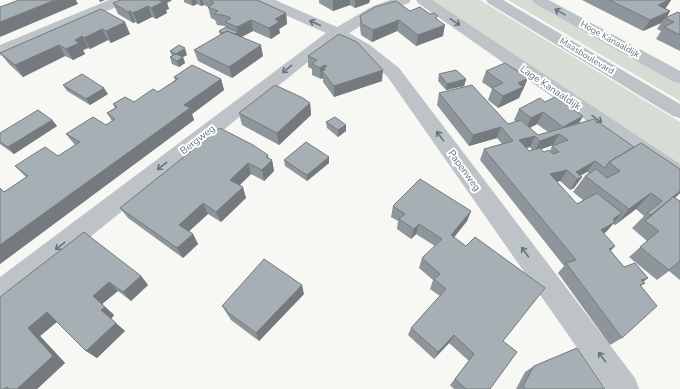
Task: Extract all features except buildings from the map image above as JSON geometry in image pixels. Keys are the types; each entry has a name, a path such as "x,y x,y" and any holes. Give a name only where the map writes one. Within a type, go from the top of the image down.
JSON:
{"street":[{"path":"0,51 121,0"},
{"name":"Papenweg","path":"263,0 337,33 360,45 386,65 401,82 624,389"},
{"name":"Bergweg","path":"0,293 238,107 337,33 378,9 404,0"},
{"name":"Lage Kanaaldijk","path":"423,0 680,175"},
{"name":"Maasboulevard","path":"493,0 680,112"},
{"name":"Hoge Kanaaldijk","path":"539,0 680,78"}],"shaded area":[{"path":"430,0 480,0 680,122 680,167"},
{"path":"508,0 533,0 680,82 680,101"}]}
